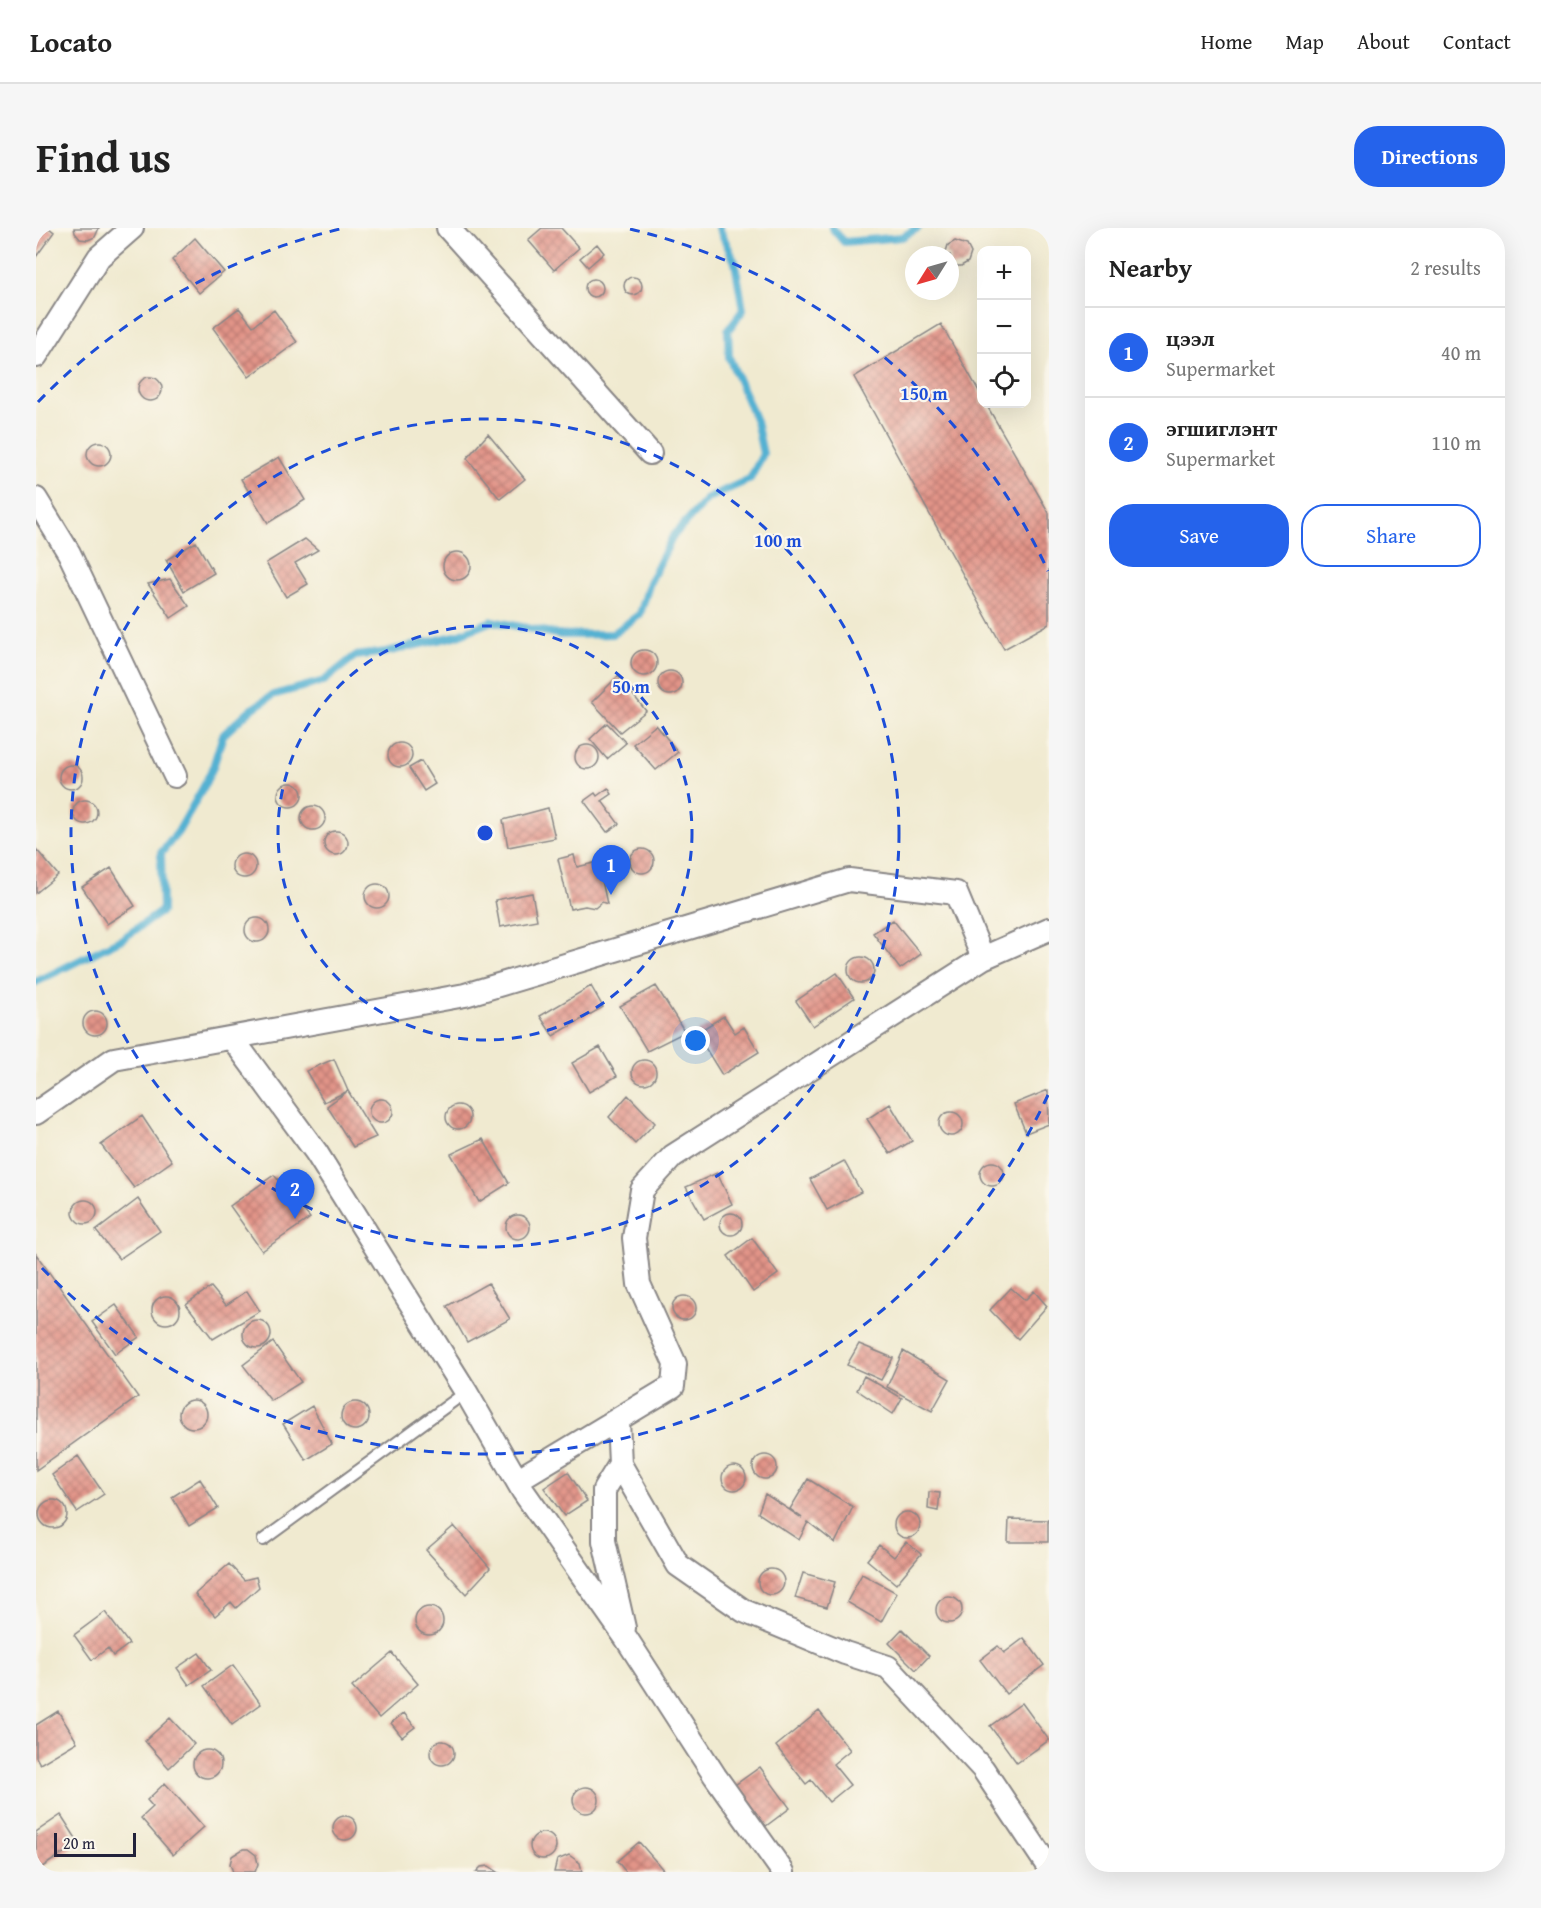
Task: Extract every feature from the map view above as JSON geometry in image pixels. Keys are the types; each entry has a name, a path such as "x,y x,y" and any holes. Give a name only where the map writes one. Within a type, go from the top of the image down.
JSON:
{"street":[{"path":"36,356 99,257 132,228"},
{"path":"448,228 650,453"},
{"path":"36,499 69,553 175,776"},
{"path":"36,1113 114,1059 465,995 849,880 956,893 983,958"},
{"path":"517,1480 673,1386 675,1364 639,1284 634,1238 642,1190 673,1156 983,958 1049,929"},
{"path":"232,1038 316,1152 466,1392 517,1480 626,1638 715,1776 783,1872"},
{"path":"618,1420 620,1464 678,1565 744,1611 845,1653 888,1667 983,1768 1049,1868"},
{"path":"620,1464 604,1490 604,1541 626,1638"}],"lane":[{"path":"263,1540 466,1392"}],"building":[{"path":"36,228 49,228 54,232 36,257"},
{"path":"74,228 99,228 95,237 88,240 80,239"},
{"path":"542,228 561,228 579,248 554,270 528,240"},
{"path":"195,238 224,272 199,293 172,260"},
{"path":"955,241 967,245 971,253 968,262 959,266 959,246 948,245"},
{"path":"597,244 604,253 588,267 580,258"},
{"path":"629,277 637,277 642,282 640,293 629,295 624,290 624,282"},
{"path":"590,279 598,279 603,284 601,295 590,297 585,292 585,284"},
{"path":"239,308 253,326 274,310 297,342 249,377 213,328"},
{"path":"941,324 977,388 977,408 988,408 1049,513 1049,624 1004,649 854,377"},
{"path":"150,377 159,380 162,389 159,398 150,401 141,398 138,389 141,380"},
{"path":"488,434 525,479 500,499 467,458"},
{"path":"99,442 108,445 111,454 108,463 99,466 90,463 87,454 90,445"},
{"path":"279,457 305,500 268,523 241,479"},
{"path":"305,539 318,550 295,563 308,584 286,597 266,563"},
{"path":"196,542 214,573 184,591 166,560"},
{"path":"457,552 467,556 471,566 467,576 457,580 447,576 443,566 447,556"},
{"path":"170,579 189,606 171,618 148,584"},
{"path":"644,650 653,654 657,663 653,672 644,676 635,672 631,663 635,654"},
{"path":"670,671 679,674 682,683 679,692 670,695 661,692 658,683 661,674"},
{"path":"618,676 646,711 620,732 592,702"},
{"path":"607,723 626,743 607,759 590,739"},
{"path":"656,725 678,752 656,770 633,744"},
{"path":"400,743 409,746 412,755 409,764 400,767 391,764 388,755 391,746"},
{"path":"587,745 596,748 599,757 596,766 587,769 578,766 575,757 578,748"},
{"path":"421,761 435,784 424,791 409,768"},
{"path":"71,765 80,768 83,777 80,786 71,789 62,786 59,777 62,768"},
{"path":"290,783 299,786 302,795 299,804 290,807 281,804 278,795 281,786"},
{"path":"608,788 612,794 602,801 619,824 607,832 584,801"},
{"path":"85,800 94,803 97,812 94,821 85,824 76,821 73,812 76,803"},
{"path":"313,806 322,809 325,818 322,827 313,830 304,827 301,818 304,809"},
{"path":"548,808 555,838 508,847 503,820"},
{"path":"336,831 345,834 348,843 345,852 336,855 327,852 324,843 327,834"},
{"path":"36,849 58,875 36,893"},
{"path":"642,849 651,852 654,861 651,870 642,873 633,870 630,861 633,852"},
{"path":"244,854 253,857 256,866 253,875 244,878 235,875 232,866 235,857"},
{"path":"574,855 577,867 598,862 607,904 602,902 595,908 585,906 570,909 558,859"},
{"path":"111,868 135,906 107,924 82,887"},
{"path":"377,884 386,887 389,896 386,905 377,908 368,905 365,896 368,887"},
{"path":"532,893 537,920 500,927 495,900"},
{"path":"257,918 266,921 269,930 266,939 257,942 248,939 245,930 248,921"},
{"path":"893,920 921,954 900,969 873,933"},
{"path":"861,957 870,961 874,970 870,979 861,983 852,979 848,970 852,961"},
{"path":"837,973 854,998 813,1026 796,1001"},
{"path":"591,986 603,1007 553,1036 540,1016"},
{"path":"656,986 685,1032 647,1051 620,1006"},
{"path":"95,1011 104,1014 107,1023 104,1032 95,1035 86,1032 83,1023 86,1014"},
{"path":"724,1016 735,1033 744,1027 759,1052 722,1075 696,1033"},
{"path":"600,1047 617,1076 589,1092 572,1063"},
{"path":"334,1059 348,1091 324,1102 306,1071"},
{"path":"644,1060 653,1063 656,1072 653,1081 644,1084 635,1081 632,1072 635,1063"},
{"path":"1048,1090 1049,1124 1026,1133 1014,1104"},
{"path":"348,1091 376,1137 353,1147 327,1106"},
{"path":"628,1095 655,1123 635,1144 609,1117"},
{"path":"381,1099 390,1102 393,1111 390,1120 381,1123 372,1120 369,1111 372,1102"},
{"path":"890,1104 912,1141 890,1154 867,1119"},
{"path":"458,1105 467,1108 470,1117 467,1126 458,1129 449,1126 446,1117 449,1108"},
{"path":"951,1112 960,1115 963,1124 960,1133 951,1136 942,1133 939,1124 942,1115"},
{"path":"142,1116 172,1161 134,1188 101,1145"},
{"path":"483,1139 509,1183 479,1202 451,1154"},
{"path":"844,1161 861,1192 827,1210 810,1179"},
{"path":"992,1162 1001,1165 1004,1174 1001,1183 992,1186 983,1183 980,1174 983,1165"},
{"path":"717,1173 732,1204 704,1219 686,1187"},
{"path":"274,1175 310,1218 262,1251 230,1206"},
{"path":"138,1199 160,1231 119,1259 96,1231"},
{"path":"85,1200 94,1203 97,1212 94,1221 85,1224 76,1221 73,1212 76,1203"},
{"path":"731,1213 739,1216 742,1224 739,1232 731,1235 723,1232 720,1224 723,1216"},
{"path":"518,1215 527,1218 530,1227 527,1236 518,1239 509,1236 506,1227 509,1218"},
{"path":"752,1238 778,1274 753,1292 728,1256"},
{"path":"36,1254 138,1397 36,1470"},
{"path":"488,1283 510,1319 467,1342 447,1306"},
{"path":"211,1287 226,1305 247,1291 260,1311 213,1339 186,1304"},
{"path":"1011,1288 1025,1300 1034,1291 1047,1306 1018,1339 990,1310"},
{"path":"166,1296 176,1300 180,1310 176,1320 166,1324 156,1320 152,1310 156,1300"},
{"path":"684,1296 693,1299 696,1308 693,1317 684,1320 675,1317 672,1308 675,1299"},
{"path":"116,1305 139,1337 115,1354 92,1322"},
{"path":"257,1320 267,1324 271,1334 267,1344 257,1348 247,1344 243,1334 247,1324"},
{"path":"273,1342 301,1382 271,1401 243,1365"},
{"path":"859,1344 893,1358 881,1380 847,1365"},
{"path":"903,1351 950,1379 932,1411 887,1387"},
{"path":"864,1376 902,1398 893,1414 857,1390"},
{"path":"193,1400 203,1404 207,1414 203,1424 193,1428 183,1424 179,1414 183,1404"},
{"path":"355,1402 365,1406 369,1416 365,1426 355,1430 345,1426 341,1416 345,1406"},
{"path":"312,1406 332,1444 306,1460 283,1424"},
{"path":"765,1455 774,1458 777,1467 774,1476 765,1479 756,1476 753,1467 756,1458"},
{"path":"78,1456 104,1494 77,1512 52,1475"},
{"path":"734,1466 743,1469 746,1478 743,1487 734,1490 725,1487 722,1478 725,1469"},
{"path":"568,1472 587,1501 564,1516 544,1488"},
{"path":"200,1479 218,1508 189,1526 172,1497"},
{"path":"808,1479 853,1507 835,1543 808,1522 799,1540 758,1513 765,1494 802,1518 790,1509"},
{"path":"929,1492 940,1493 938,1511 928,1509"},
{"path":"53,1500 63,1504 67,1514 63,1524 53,1528 43,1524 39,1514 43,1504"},
{"path":"907,1512 916,1516 920,1525 916,1534 907,1538 898,1534 894,1525 898,1516"},
{"path":"1009,1519 1048,1520 1048,1542 1008,1542"},
{"path":"454,1526 490,1568 466,1594 426,1550"},
{"path":"906,1542 921,1554 896,1584 867,1560 879,1545 894,1557"},
{"path":"229,1564 244,1580 256,1577 259,1587 236,1608 231,1602 215,1616 195,1594"},
{"path":"771,1569 780,1573 784,1582 780,1591 771,1595 762,1591 758,1582 762,1573"},
{"path":"803,1573 835,1582 827,1607 795,1598"},
{"path":"862,1574 897,1593 881,1622 847,1602"},
{"path":"949,1597 958,1601 962,1610 958,1619 949,1623 940,1619 936,1610 940,1601"},
{"path":"429,1607 439,1611 443,1621 439,1631 429,1635 419,1631 415,1621 419,1611"},
{"path":"105,1612 129,1644 113,1656 108,1648 92,1660 74,1635"},
{"path":"902,1629 929,1656 916,1670 889,1643"},
{"path":"1024,1638 1044,1665 1006,1694 980,1660 998,1646 1004,1653"},
{"path":"199,1653 211,1670 189,1685 177,1668"},
{"path":"392,1653 418,1684 379,1718 352,1687"},
{"path":"233,1665 261,1704 232,1725 204,1686"},
{"path":"1022,1703 1049,1740 1017,1763 990,1726"},
{"path":"58,1711 77,1742 40,1764 36,1757 36,1725"},
{"path":"819,1711 850,1750 833,1764 850,1785 829,1802 811,1780 806,1784 776,1746"},
{"path":"404,1713 415,1727 402,1737 391,1723"},
{"path":"170,1718 194,1744 169,1768 145,1741"},
{"path":"442,1741 451,1744 454,1753 451,1762 442,1765 433,1762 430,1753 433,1744"},
{"path":"207,1750 217,1754 221,1764 217,1774 207,1778 197,1774 193,1764 197,1754"},
{"path":"760,1767 790,1808 766,1826 735,1785"},
{"path":"165,1783 204,1827 173,1855 141,1818 153,1807 147,1800"},
{"path":"586,1787 595,1791 599,1800 595,1809 586,1813 577,1809 573,1800 577,1791"},
{"path":"61,1815 79,1843 36,1871 36,1832"},
{"path":"345,1816 353,1820 357,1828 353,1836 345,1840 337,1836 333,1828 337,1820"},
{"path":"543,1833 552,1837 556,1846 552,1855 543,1859 534,1855 530,1846 534,1837"},
{"path":"639,1842 665,1872 626,1872 617,1861"},
{"path":"243,1849 248,1849 256,1855 258,1864 255,1872 233,1872 230,1864 232,1856"},
{"path":"569,1855 580,1863 582,1872 554,1872 557,1860"},
{"path":"489,1866 498,1872 476,1872 481,1867"}],"waterway":[{"path":"36,982 122,939 162,911 161,853 178,832 203,788 213,767 223,735 249,711 273,695 324,681 355,656 386,652 455,636 492,621 561,635 613,634 640,614 650,582 673,536 708,498 750,479 763,454 756,421 729,357 728,330 743,310 735,262 719,228"},
{"path":"832,228 844,242 902,237 918,228"}],"place":[{"name":"цээл","path":"611,895"},
{"name":"эгшиглэнт","path":"295,1219"}]}
